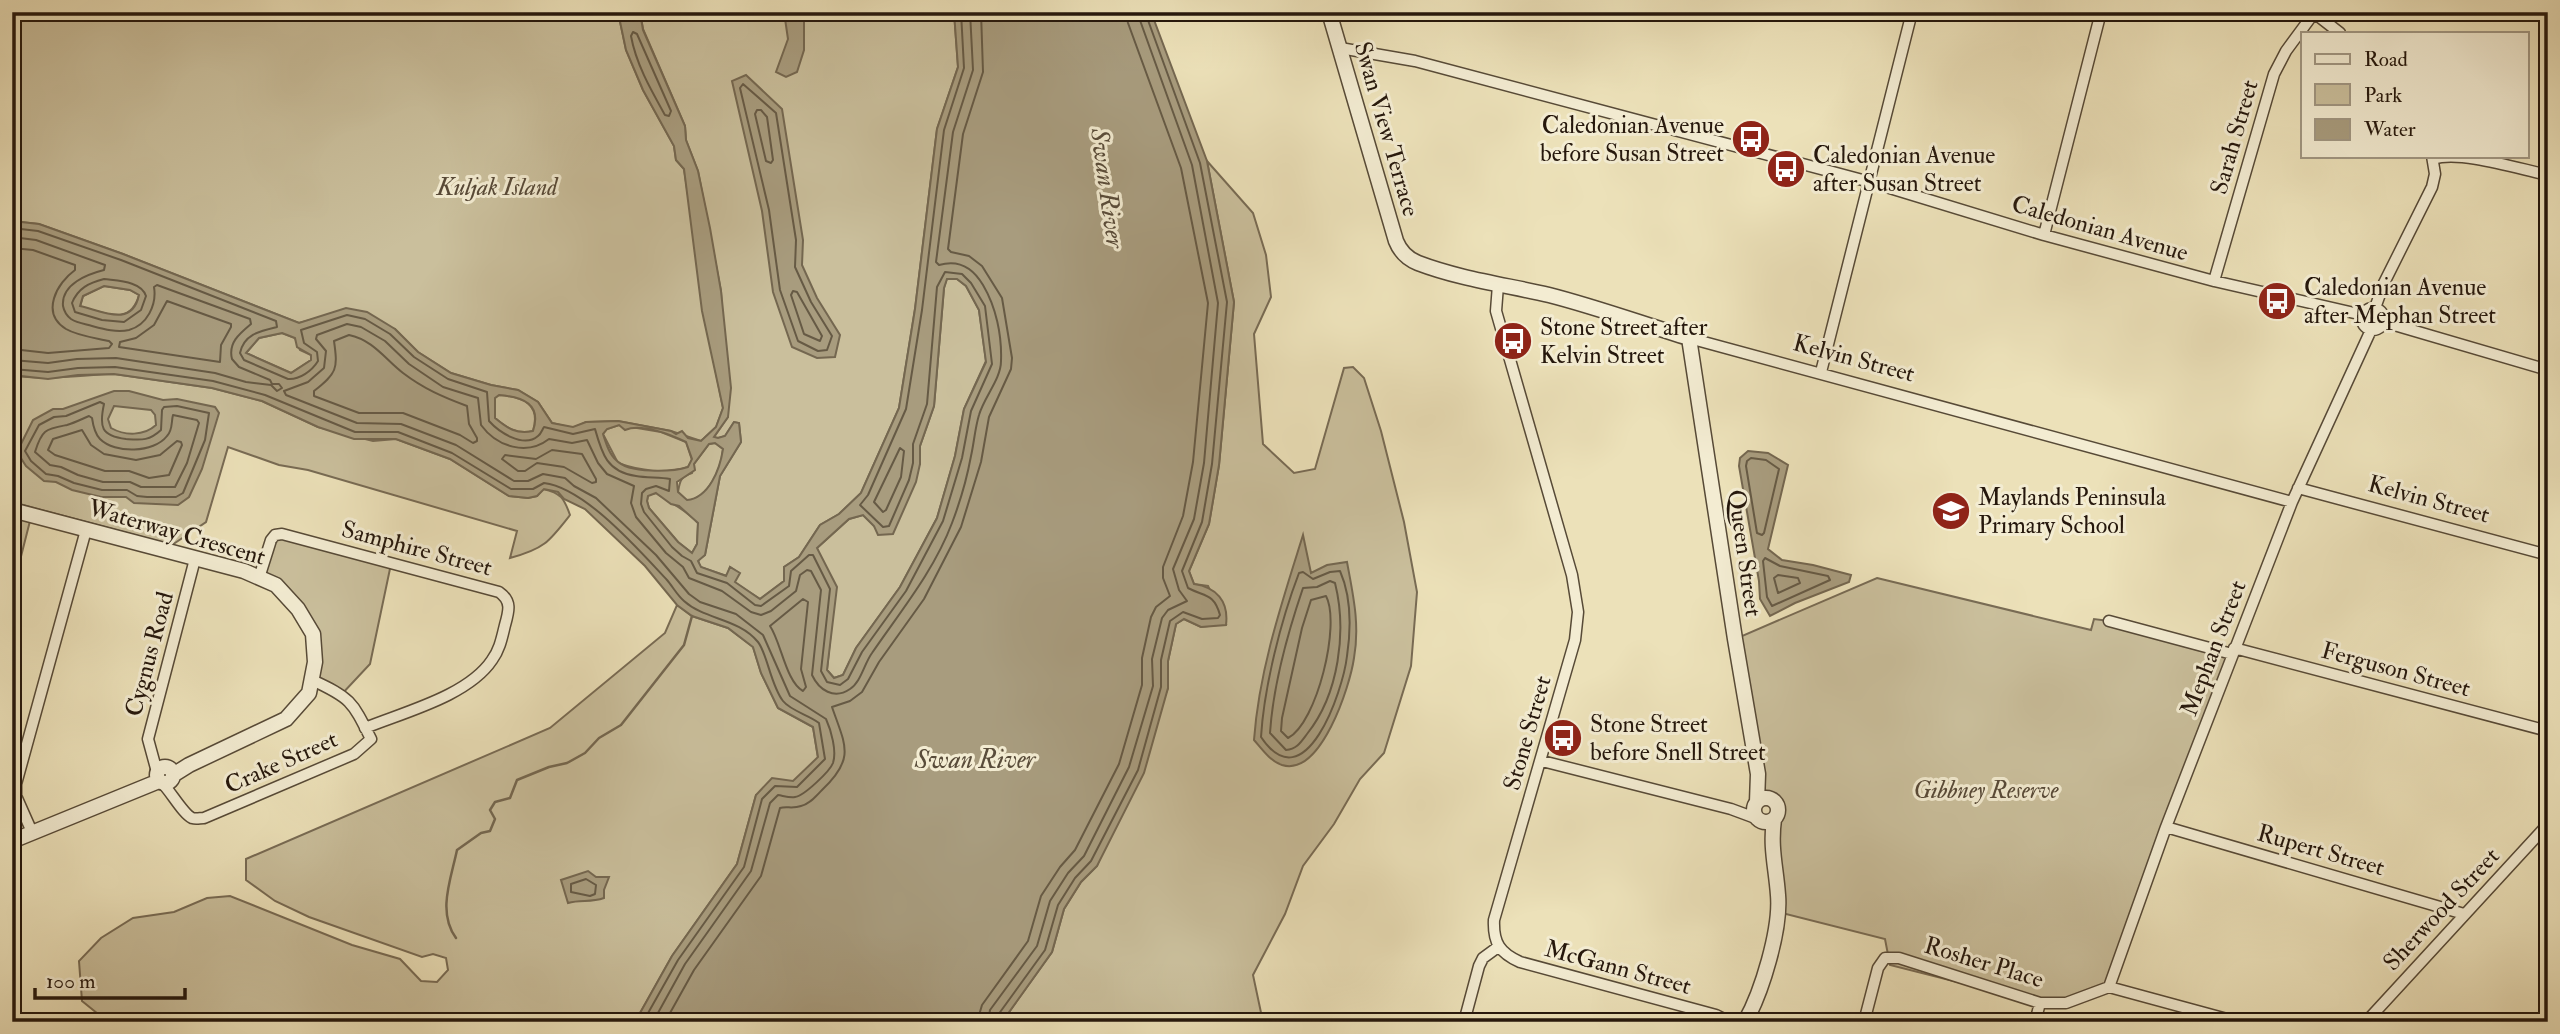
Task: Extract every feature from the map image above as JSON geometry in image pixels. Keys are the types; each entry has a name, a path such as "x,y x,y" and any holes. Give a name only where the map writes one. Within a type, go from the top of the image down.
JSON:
{"street":[{"path":"1821,372 1912,12"},
{"path":"2044,235 2101,12"},
{"path":"2313,13 2339,32"},
{"name":"Sarah Street","path":"2214,281 2274,74 2286,51 2313,13"},
{"name":"Swan View Terrace","path":"1332,14 1398,248 1406,256"},
{"name":"Caledonian Avenue","path":"1340,48 1415,61 1870,182 2044,235 2214,281 2363,315"},
{"path":"2375,308 2384,283 2432,187 2435,174 2433,158"},
{"path":"2466,158 2548,174"},
{"name":"Kelvin Street","path":"1406,256 1415,262 1498,285 1551,296 1689,338 2292,502"},
{"name":"Stone Street","path":"1498,285 1496,311 1572,575 1578,612 1575,640 1494,920 1494,935 1498,947"},
{"path":"2375,308 2383,313 2384,322 2379,329 2371,330 2364,324 2363,315 2368,309 2375,308"},
{"path":"2384,322 2545,369 2548,353"},
{"name":"Mephan Street","path":"2109,987 2166,827 2292,502 2371,330"},
{"name":"Queen Street","path":"1689,338 1762,811 1771,841 1779,912 1760,986 1745,1022"},
{"name":"Kelvin Street","path":"2298,488 2548,555"},
{"name":"Waterway Crescent","path":"12,510 244,571 276,585 298,609 313,634 315,662 309,693 286,719 144,786 12,841"},
{"path":"32,832 16,796 16,784 86,530"},
{"name":"Samphire Street","path":"259,578 271,540 275,535 282,534 445,576 505,595 509,609 499,648 483,672 457,691 365,728"},
{"name":"Cygnus Road","path":"164,775 148,739 195,559"},
{"name":"Ferguson Street","path":"2109,621 2548,731"},
{"name":"Crake Street","path":"164,775 184,812 192,818 204,818 354,754 370,739 353,704 334,690 312,680"},
{"path":"1542,761 1731,809 1762,811"},
{"name":"Sherwood Street","path":"2366,1022 2548,824"},
{"name":"Rupert Street","path":"2166,827 2464,914"},
{"path":"1464,1022 1479,966 1483,958 1498,947"},
{"name":"McGann Street","path":"1498,947 1506,956 1520,962 1716,1015 1730,1022"},
{"name":"Rosher Place","path":"1864,1022 1878,968 1885,958 1899,958 2040,1003 2066,1003 2109,987"},
{"path":"2109,987 2238,1022"},
{"path":"2035,1022 2040,1003"}],"green space":[{"name":"Kuljak Island","path":"12,12 618,12 626,50 643,90 674,146 676,160 684,169 723,408 716,427 701,441 671,431 618,421 586,422 573,428 552,423 538,402 518,390 451,373 418,352 395,329 321,317 299,323 39,224 12,221"},
{"path":"640,12 954,12 958,67 937,129 915,309 899,408 861,493 839,514 820,525 799,557 784,567 784,581 760,599 734,582 739,573 730,567 727,576 700,567 698,560 705,555 720,476 741,442 739,423 734,422 725,436 714,437 728,417 721,291 698,171 686,140 685,126 643,29"},
{"path":"1207,161 1253,213 1266,255 1271,297 1254,334 1263,444 1294,473 1315,469 1344,368 1353,367 1364,378 1381,431 1404,522 1417,592 1411,666 1384,753 1360,779 1334,824 1303,866 1285,914 1253,975 1263,1022 1002,1022 1052,952 1064,909 1081,882 1097,866 1168,688 1168,661 1176,624 1184,619 1201,627 1226,624 1208,586 1194,584 1189,571 1209,524 1219,465 1234,302"},
{"path":"947,278 957,279 966,286 979,310 986,361 964,409 955,456 937,518 900,587 856,648 843,675 834,678 827,670 832,621 817,548 849,519 863,515 874,526 920,464 920,446 934,406"},
{"path":"104,286 130,290 139,295 135,305 129,311 115,315 80,307 83,296"},
{"path":"282,333 295,338 300,350 311,355 311,360 291,373 246,353 259,338"},
{"path":"114,374 212,388 262,401 318,427 373,441 396,439 450,459 509,496 528,498 537,496 543,489 554,492 564,500 570,515 545,543 510,558 517,531 308,470 279,465 228,447 206,522 172,545 12,502 12,375 50,378"},
{"path":"499,395 523,400 532,408 535,414 533,431 512,430 495,418 495,398"},
{"path":"619,425 661,432 686,442 692,460 688,467 662,471 644,470 618,463 603,434 607,429"},
{"path":"715,443 723,449 717,473 708,489 695,499 687,501 678,492 681,480 692,473 694,464 709,444"},
{"path":"656,493 698,523 697,544 692,553 678,542 649,508 648,495"},
{"path":"12,516 30,521 12,592"},
{"path":"275,535 391,564 370,664 341,695 312,680 315,662 298,609 259,578"},
{"name":"Gibbney Reserve","path":"1877,578 2091,630 2094,619 2109,621 2232,654 2109,987 2094,993 2040,1003 1890,965 1885,939 1778,912 1778,896 1766,822 1783,810 1769,799 1758,774 1735,639"},
{"path":"677,605 692,616 728,628 753,647 761,673 778,708 813,727 818,758 793,782 756,795 737,864 672,956 635,1022 108,1022 82,1001 79,961 101,938 133,918 174,912 207,898 230,896 352,945 400,959 421,981 437,982 448,970 446,958 433,954 422,957 309,917 275,901 246,880 246,859 550,728 665,633"}],"water":[{"name":"Swan River","path":"618,12 640,12 643,30 685,126 686,140 698,171 721,291 731,388 728,417 714,437 725,436 734,422 739,423 741,442 720,476 705,555 698,561 701,567 726,576 730,567 740,573 735,582 760,599 784,581 784,567 799,557 820,525 839,514 861,493 899,408 915,309 937,129 958,67 954,12 1151,12 1207,161 1234,302 1219,465 1209,524 1189,571 1194,584 1209,588 1223,602 1226,625 1201,627 1184,619 1176,624 1168,661 1168,688 1144,773 1097,866 1081,882 1064,909 1052,952 1002,1022 635,1022 672,956 737,864 756,795 772,778 793,781 818,757 813,727 778,708 761,673 753,647 728,628 692,616 677,605 645,566 585,509 564,499 558,492 544,489 537,496 528,498 509,496 450,459 396,439 354,439 318,427 262,401 212,388 114,374 48,379 12,375 12,221 39,224 299,323 346,308 367,312 395,329 418,352 451,373 518,390 538,402 552,423 573,427 586,422 618,421 676,434 682,431 688,438 701,441 716,427 723,408 702,311 684,169 676,160 674,146 643,90 626,50","holes":["947,279 957,279 966,286 979,310 986,362 964,409 955,456 937,518 900,587 856,648 843,675 834,678 827,670 837,587 817,548 849,519 863,515 874,526 878,535 893,534 916,482 920,446 934,406 944,288","104,286 130,290 139,295 130,311 115,315 80,306 83,296","282,333 295,338 297,347 311,355 311,360 291,373 246,353 259,338","499,395 523,400 533,408 535,414 533,431 522,432 508,428 495,418 495,398","619,425 625,430 656,430 686,442 692,459 688,467 681,469 651,471 630,468 614,458 603,434 607,429","715,443 723,449 712,481 701,494 687,500 678,492 677,482 695,470 694,464 709,444","656,493 671,504 679,506 698,523 697,544 692,553 678,542 649,508 648,496"]},
{"path":"784,12 804,12 804,50 797,72 786,77 776,72 788,39"},
{"path":"746,75 782,109 803,240 802,265 817,298 840,335 835,357 817,358 792,347 773,292 762,211 732,81"},
{"path":"114,391 129,391 163,400 177,399 215,407 219,413 202,469 189,497 178,505 134,503 126,497 101,497 72,490 56,482 44,481 26,466 17,452 33,420 53,409 63,409","holes":["114,406 151,410 155,415 156,425 140,433 116,431 111,428 108,419"]},
{"path":"1748,451 1768,453 1788,465 1768,549 1782,560 1851,575 1849,582 1770,616 1760,599 1739,466 1740,458"},
{"path":"1303,535 1311,573 1327,565 1347,562 1355,610 1356,645 1347,688 1321,744 1309,757 1296,765 1282,765 1270,758 1254,740 1266,662"},
{"path":"588,871 596,877 609,877 604,898 568,903 561,880"}],"waterway":[{"path":"456,938 450,928 446,906 457,850 481,833 490,831 495,819 490,810 495,802 510,798 517,780 567,763 585,753 599,738 621,725 684,645 692,616"}],"place":[{"name":"Caledonian Avenue before Susan Street","path":"1751,139"},
{"name":"Caledonian Avenue after Susan Street","path":"1786,169"},
{"name":"Caledonian Avenue after Mephan Street","path":"2277,301"},
{"name":"Stone Street after Kelvin Street","path":"1513,341"},
{"name":"Maylands Peninsula Primary School","path":"1951,511"},
{"name":"Stone Street before Snell Street","path":"1563,738"}]}
